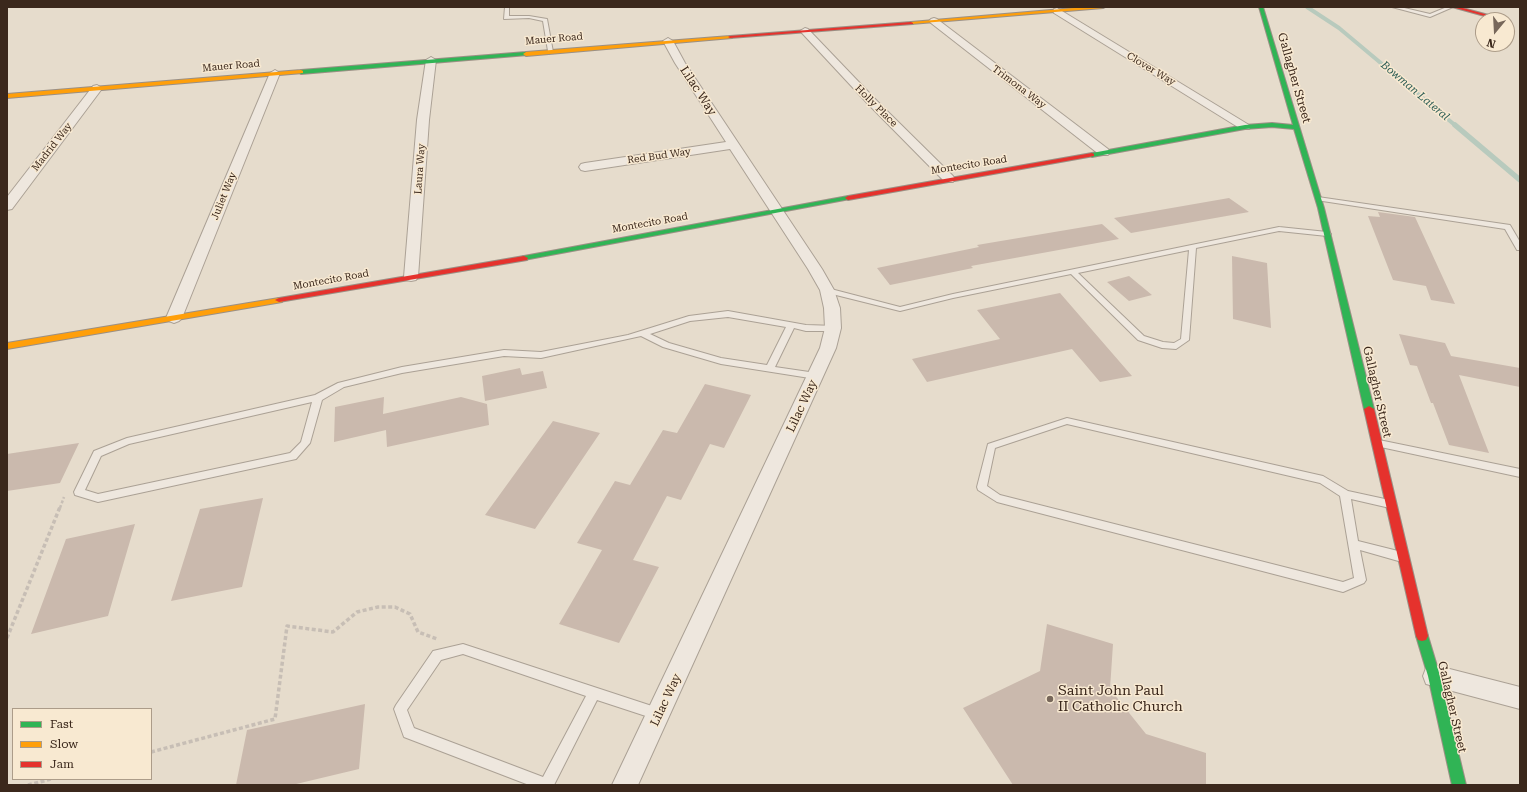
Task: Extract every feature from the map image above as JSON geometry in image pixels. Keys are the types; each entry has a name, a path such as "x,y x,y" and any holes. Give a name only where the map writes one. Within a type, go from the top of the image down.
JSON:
{"street":[{"name":"Mauer Road","path":"7,96 430,60 1103,7"},
{"name":"Gallagher Street","path":"1261,7 1327,234 1378,444 1421,634 1434,676 1459,785"},
{"path":"1454,7 1477,12"},
{"path":"1484,8 1493,12"},
{"name":"Clover Way","path":"1057,11 1245,127"},
{"name":"Trimona Way","path":"934,21 1104,152"},
{"name":"Holly Place","path":"805,31 857,87 949,179"},
{"name":"Lilac Way","path":"625,785 816,376 828,348 833,328 832,308 827,290 816,269 680,64 668,41"},
{"name":"Laura Way","path":"411,277 423,120 430,60"},
{"name":"Juliet Way","path":"174,318 275,73"},
{"name":"Madrid Way","path":"7,206 97,88"},
{"name":"Montecito Road","path":"7,346 524,258 949,179 1245,127 1272,125 1296,127"},
{"name":"Red Bud Way","path":"585,167 733,145"},
{"path":"1434,676 1520,698"}],"lane":[{"path":"1394,7 1430,16 1451,7"},
{"path":"1409,11 1417,7"},
{"path":"507,8 506,18 529,17 545,20 551,51"},
{"path":"1318,199 1507,227 1520,248"},
{"path":"827,290 900,309 953,296 1280,229 1327,234"},
{"path":"1073,272 1141,338 1162,345 1176,346 1184,340 1193,246"},
{"path":"318,398 305,443 293,456 98,498 79,492 97,454 127,441 318,398 341,385 402,370 504,353 541,355 642,333 689,319 728,314 806,328 833,328"},
{"path":"770,368 791,326"},
{"path":"642,333 666,345 721,361 816,376"},
{"path":"1346,494 1360,580 1343,587 997,498 982,487 991,446 1067,421 1323,480 1346,494 1392,504"},
{"path":"1378,444 1520,473"},
{"path":"1353,544 1403,557"},
{"path":"594,693 546,785 409,733 400,709 437,655 463,649 594,693 659,715"}],"path":[{"path":"7,638 64,496 79,492"},
{"path":"152,752 275,719 287,626 333,632 357,612 378,607 395,607 410,614 418,632 463,649"},
{"path":"28,785 47,780"}],"building":[{"path":"1229,198 1249,212 1131,233 1114,218"},
{"path":"1378,212 1415,217 1455,304 1431,300 1426,286 1393,280 1368,216 1380,217"},
{"path":"1102,224 1119,239 971,266 973,268 890,285 877,268 979,247 977,245"},
{"path":"1232,256 1267,263 1271,328 1233,319"},
{"path":"1129,276 1152,295 1129,301 1107,282"},
{"path":"1060,293 1132,376 1100,382 1072,349 927,382 912,359 1000,339 977,310"},
{"path":"1399,334 1445,343 1451,356 1520,368 1520,387 1459,375 1489,453 1449,445 1417,366 1410,365"},
{"path":"520,368 522,375 543,371 547,388 485,401 482,376"},
{"path":"705,384 751,395 724,448 710,444 681,500 667,496 633,560 659,567 619,643 559,624 602,550 577,543 615,481 630,485 663,430 677,433"},
{"path":"384,397 383,414 461,397 487,404 489,425 387,447 386,430 334,442 335,407"},
{"path":"553,421 600,433 535,529 485,515"},
{"path":"79,443 60,483 7,491 7,454"},
{"path":"263,498 242,587 171,601 200,509"},
{"path":"135,524 108,616 31,634 66,539"},
{"name":"Saint John Paul II Catholic Church","path":"1047,624 1113,644 1110,689 1146,734 1206,753 1206,785 1013,785 963,708 1040,671"},
{"path":"365,704 359,769 292,785 236,785 247,730"}],"waterway":[{"name":"Bowman Lateral","path":"1307,7 1339,28 1456,126"},
{"name":"Bowman Lateral","path":"1455,125 1520,180"}],"traffic: fast":[{"path":"1261,7 1321,208 1369,409"},
{"path":"301,72 526,54"},
{"path":"1092,155 1245,127 1272,125 1296,127"},
{"path":"524,258 848,198"},
{"path":"1422,636 1434,676 1459,785"}],"traffic: slow":[{"path":"911,23 1103,7"},
{"path":"526,54 730,37"},
{"path":"7,96 301,72"},
{"path":"7,346 279,300"}],"traffic: jam":[{"path":"1454,7 1475,12"},
{"path":"730,37 911,23"},
{"path":"848,198 1092,155"},
{"path":"279,300 524,258"},
{"path":"1369,409 1422,636"}],"place":[{"name":"Saint John Paul II Catholic Church","path":"1050,699"}]}
